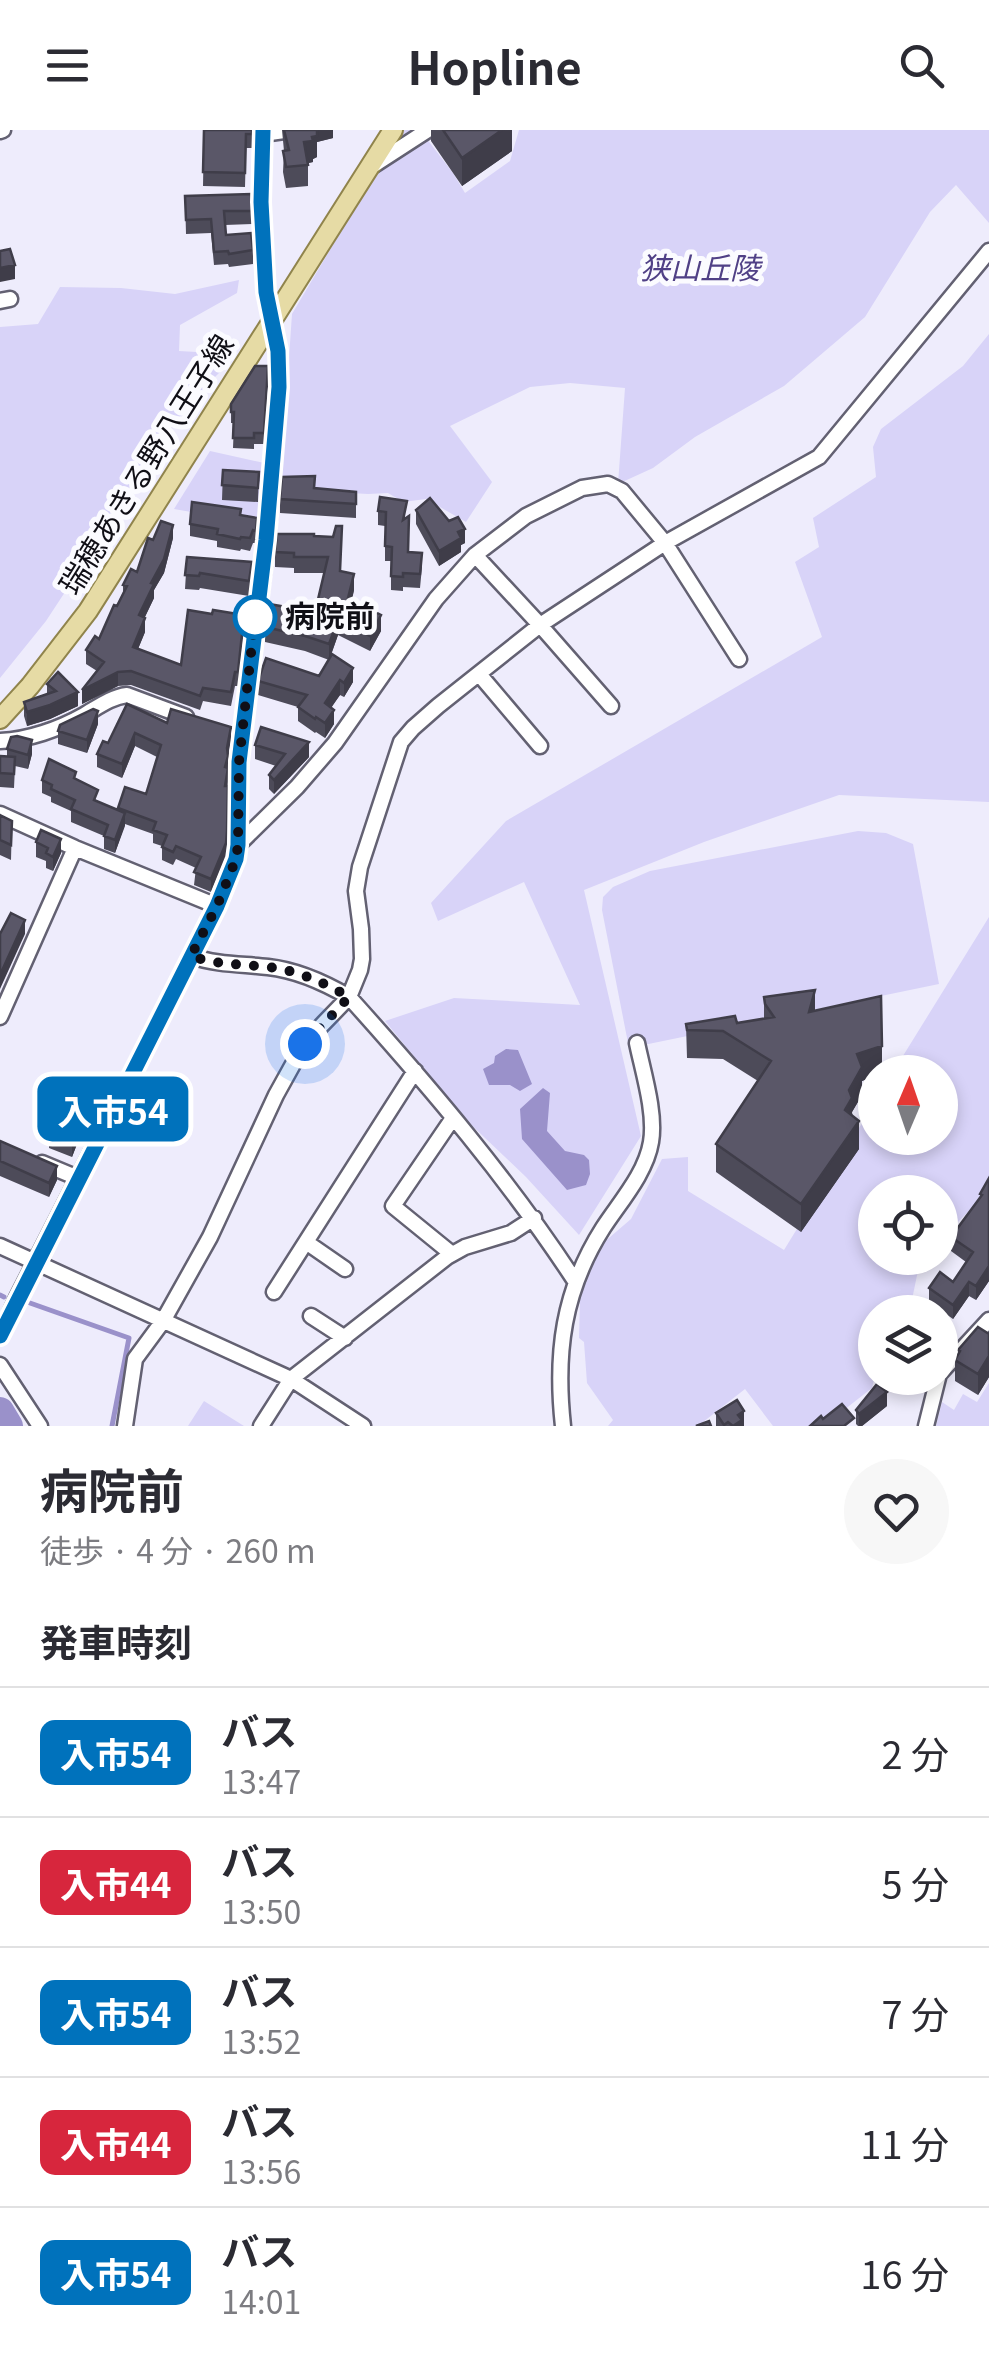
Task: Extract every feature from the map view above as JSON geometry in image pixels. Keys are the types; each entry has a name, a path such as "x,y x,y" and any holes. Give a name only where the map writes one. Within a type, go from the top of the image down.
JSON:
{"main road":[{"name":"瑞穂あきる野八王子線","path":"0,719 88,611 393,130"}],"street":[{"path":"0,1336 7,1302 35,1262 217,906 236,859 239,762 266,540 279,387 278,351 266,292 261,202 263,132 291,130"},
{"path":"369,168 428,130"},
{"path":"129,1424 136,1359 163,1321 210,1237 297,1058 320,1026 349,997 360,970 356,891 360,867 401,742 540,625 665,544 819,457 989,251"},
{"path":"238,845 335,743 436,599 475,556 526,516 582,488 608,484 622,491 665,544 740,659"},
{"path":"475,556 611,706"},
{"path":"479,674 540,746"},
{"path":"0,741 40,734 117,696 127,695 205,722"},
{"path":"224,727 242,732"},
{"path":"0,814 217,906"},
{"path":"0,1017 75,848"},
{"path":"191,956 228,965 281,969 349,997 534,1218 575,1281"},
{"path":"563,1426 560,1354 564,1317 575,1281 586,1256 644,1164 651,1143 652,1125 637,1044"},
{"path":"274,1292 415,1072"},
{"path":"452,1254 393,1206 453,1118"},
{"path":"31,1158 78,1178"},
{"path":"261,1426 292,1379 452,1254 511,1233 534,1218"},
{"path":"306,1242 345,1269"},
{"path":"0,1246 292,1379 363,1426"},
{"path":"311,1316 345,1338"},
{"path":"958,1354 989,1320"},
{"path":"0,1365 40,1426"},
{"path":"926,1426 934,1395"}],"green space":[{"name":"狭山丘陵","path":"401,130 420,130 465,193 510,161 519,130 989,130 989,223 956,185 930,212 865,317 784,386 695,437 653,468 618,484 625,388 570,383 530,387 450,426 492,482 466,522 426,499 403,502 388,493 280,489 292,314"},
{"path":"239,280 237,293 180,325 179,351 214,353 224,368 189,403 46,621 0,678 0,327 38,324 60,287 175,294"},
{"path":"989,334 989,802 839,795 704,842 584,890 641,1136 579,1235 464,1118 385,1021 454,998 580,1005 524,882 438,921 431,903 506,821 822,637 795,562 819,547 813,518 876,477 873,447 881,429 963,366"},
{"path":"210,451 269,464 260,524 174,509"},
{"path":"858,831 886,833 913,844 939,984 629,1048 602,910 603,897 613,887 650,871"},
{"path":"989,917 989,1182 982,1198 958,1222 958,1175 858,1175 858,1275 917,1275 913,1295 858,1295 858,1395 863,1395 820,1426 773,1426 745,1389 698,1426 608,1426 613,1420 587,1383 584,1342 579,1338 581,1262 631,1219 662,1159 688,1157 688,1191 784,1250 858,1130 858,1155 958,1155 958,1055 904,1055"},
{"path":"989,1383 989,1426 936,1426 942,1402 954,1410 963,1394 977,1402"},
{"path":"204,1401 244,1426 188,1426"}],"shaded area":[{"path":"506,1049 518,1050 532,1084 520,1091 510,1085 489,1085 483,1069"},
{"path":"543,1088 550,1093 547,1131 565,1151 589,1160 586,1185 567,1190 522,1139 520,1109"}],"building":[{"path":"204,130 252,130 252,134 246,134 245,173 203,172"},
{"path":"284,130 317,130 313,141 304,142 308,165 286,167 283,151 289,150"},
{"path":"443,130 502,130 462,158"},
{"path":"251,194 252,211 224,211 226,235 251,233 253,250 214,252 211,219 186,220 185,196"},
{"path":"10,249 15,265 0,268 0,251"},
{"path":"255,366 268,366 264,433 254,433 254,438 233,438 231,404"},
{"path":"223,470 259,472 258,488 222,485"},
{"path":"315,476 314,488 356,492 356,504 280,499 282,477"},
{"path":"380,497 407,501 403,520 409,516 408,552 422,553 420,574 391,576 392,547 385,546 386,512 378,511"},
{"path":"430,498 449,521 458,517 465,529 458,532 461,538 439,551 416,510"},
{"path":"192,502 241,509 240,515 257,518 256,531 250,538 240,539 217,534 218,529 190,524"},
{"path":"161,521 173,525 164,559 139,615 145,618 133,647 181,665 188,610 244,615 238,672 231,692 203,688 200,696 131,671 118,672 82,690 104,662 86,650 95,636 99,639 127,586 123,585 131,569 137,572 148,538 153,540"},
{"path":"336,526 342,526 340,571 354,574 348,598 381,615 370,636 338,620 329,644 265,627 269,604 315,612 328,557 294,557 294,553 275,552 277,534 333,537"},
{"path":"187,557 252,562 249,581 200,573 185,575"},
{"path":"332,654 353,668 325,703 334,710 325,723 298,707 307,695 258,681 266,658 319,676"},
{"path":"58,672 78,692 27,712 24,702 56,691 47,684"},
{"path":"127,704 167,723 171,709 231,727 225,767 226,843 211,879 194,872 201,857 176,846 173,852 162,847 167,835 153,830 156,822 118,808 125,787 146,794 161,745 135,733 122,764 97,754 103,741 108,743"},
{"path":"93,709 98,711 87,740 58,731 60,725"},
{"path":"261,727 309,742 274,780 269,775 285,754 255,745"},
{"path":"11,737 32,740 28,755 7,749"},
{"path":"0,756 15,757 14,774 0,773"},
{"path":"49,759 76,772 74,778 98,790 94,800 125,813 115,840 104,836 108,825 71,809 75,800 51,789 52,785 42,780"},
{"path":"0,815 12,821 11,845 0,840"},
{"path":"41,830 61,839 53,857 46,853 48,848 36,842"},
{"path":"11,913 25,920 0,975 0,934"},
{"path":"815,990 809,1012 881,996 882,1046 857,1054 858,1074 849,1090 852,1098 845,1110 858,1122 801,1204 716,1144 771,1061 723,1031 687,1030 686,1024 735,1016 737,1023 774,1017 764,997"},
{"path":"54,1120 77,1129 72,1143 49,1133"},
{"path":"0,1141 57,1166 49,1183 0,1161"},
{"path":"989,1178 989,1266 976,1286 969,1282 958,1298 939,1295 929,1288 938,1275 953,1282 973,1252 958,1242 958,1228"},
{"path":"978,1327 989,1334 989,1356 978,1374 958,1362 958,1350"},
{"path":"868,1395 883,1395 859,1414 856,1410"},
{"path":"737,1400 744,1411 738,1415 742,1420 733,1426 728,1422 724,1425 716,1413"},
{"path":"842,1404 854,1418 844,1426 810,1426 821,1416 823,1419"}],"waterway":[{"path":"0,1295 4,1297"},
{"path":"30,1303 129,1338 112,1426"},
{"path":"0,1411 9,1426"}],"bus line":[{"name":"入市54","path":"0,1336 217,906 236,859 239,762 266,540 279,387 278,351 266,292 261,202 263,130"}],"place":[{"name":"病院前","path":"255,617"}],"route":[{"path":"255,617 239,762 236,859 191,956 228,965 294,972 349,997 305,1044"}]}
